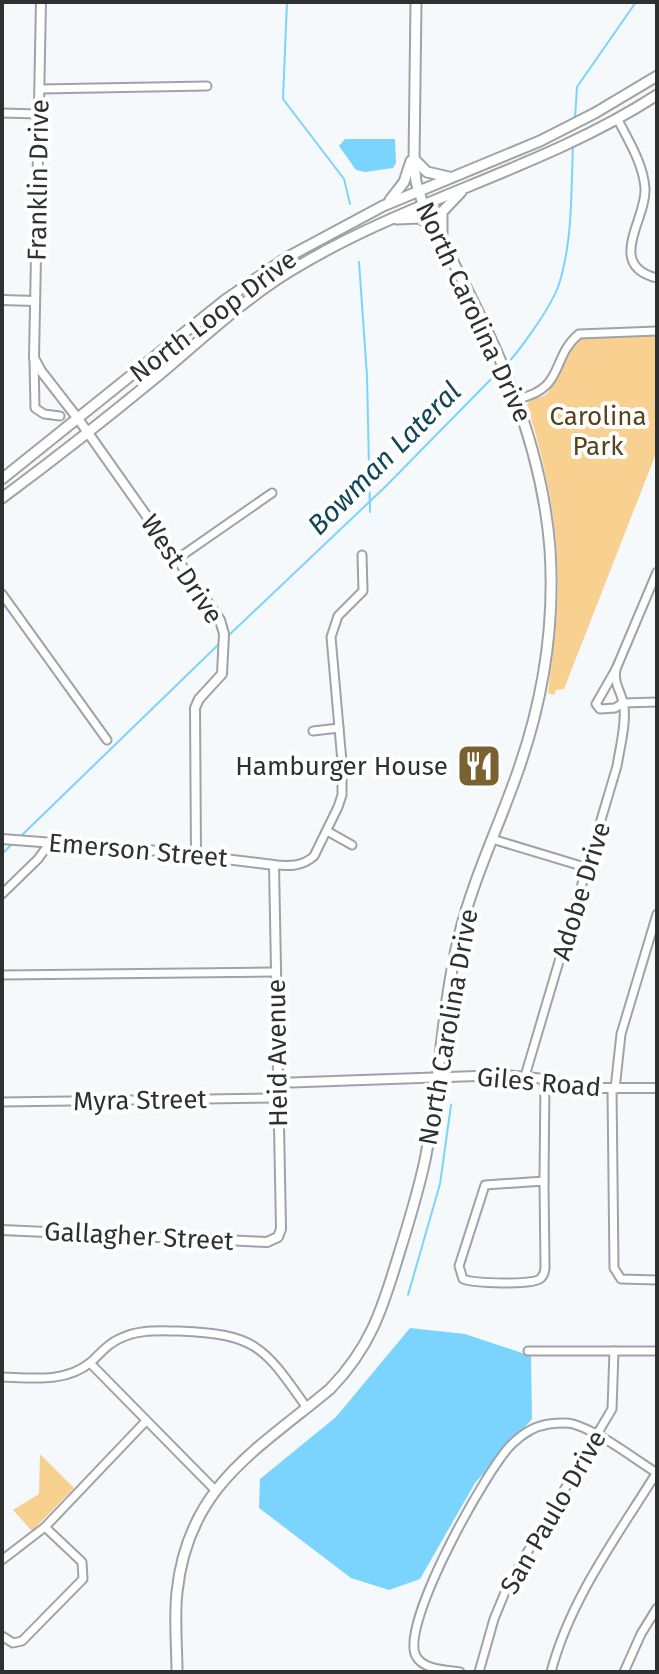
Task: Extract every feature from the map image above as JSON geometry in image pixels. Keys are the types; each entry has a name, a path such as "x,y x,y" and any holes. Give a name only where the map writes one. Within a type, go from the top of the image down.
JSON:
{"main road":[{"name":"North Carolina Drive","path":"177,1672 176,1607 181,1570 194,1526 215,1490 247,1455 330,1389 357,1358 382,1310 420,1184 458,939 473,887 517,774 538,706 550,613 550,552 545,508 536,458 510,379 418,190 414,154 416,2"},
{"name":"North Loop Drive","path":"2,479 225,300 286,258 383,206 563,129 657,76"},
{"name":"North Loop Drive","path":"2,498 89,434 252,297 292,270 382,222 561,147 657,95"},
{"path":"414,154 427,172 449,177"},
{"path":"383,206 404,182 414,154"},
{"path":"442,241 442,212 467,186"},
{"path":"382,222 419,218 436,228"},
{"path":"286,258 292,270"}],"street":[{"name":"Franklin Drive","path":"41,2 35,408 44,414 60,416"},
{"path":"40,89 207,86"},
{"path":"2,113 39,114"},
{"path":"617,118 638,161 645,186 643,209 630,244 631,257 641,270 657,278"},
{"path":"2,300 35,301"},
{"path":"517,399 537,394 549,384 572,340 579,334 657,331"},
{"path":"34,358 89,434"},
{"name":"West Drive","path":"89,434 220,620 224,634 222,674 199,699 195,708 196,855"},
{"path":"177,559 272,493"},
{"path":"274,865 304,863 314,856 342,795 331,637 338,616 363,591 362,555"},
{"path":"657,572 616,669 596,704 600,709 609,709 623,703 657,702"},
{"path":"2,594 107,740"},
{"name":"Adobe Drive","path":"525,1076 617,766 623,703 614,681 616,669"},
{"path":"313,731 339,728"},
{"path":"327,831 352,845"},
{"name":"Emerson Street","path":"2,839 51,841 274,865"},
{"path":"492,839 588,868"},
{"path":"2,894 38,859 51,841"},
{"name":"Heid Avenue","path":"274,865 281,1229 275,1239"},
{"path":"657,914 621,1034 613,1089 614,1268 618,1276 628,1281 657,1280"},
{"path":"2,975 275,972"},
{"name":"Giles Road","path":"277,1083 525,1076 576,1087 657,1088"},
{"path":"544,1181 485,1185 459,1266 463,1279 472,1282 526,1282 543,1277 545,1266 545,1079"},
{"name":"Myra Street","path":"2,1102 278,1098"},
{"name":"Gallagher Street","path":"2,1230 164,1239 267,1242 275,1239"},
{"path":"2,1377 60,1377 90,1363 112,1342 141,1332 229,1335 252,1345 270,1359 307,1408"},
{"path":"528,1351 657,1351"},
{"name":"San Paulo Drive","path":"479,1672 494,1619 508,1585 597,1436 613,1402 614,1351"},
{"path":"90,1363 215,1490"},
{"path":"2,1560 45,1527 145,1422"},
{"path":"460,1672 425,1665 418,1659 413,1647 433,1580 463,1520 510,1445 522,1435 546,1424 565,1423 597,1436 657,1473 580,1598 559,1643 551,1672"},
{"path":"2,1636 13,1643 22,1641 83,1579 82,1562 45,1527"},
{"path":"624,1672 657,1608"}],"green space":[{"name":"Carolina Park","path":"657,335 657,451 564,689 556,690 554,695 548,693 557,613 555,534 547,482 527,405 530,400 544,396 550,390 579,336"},
{"path":"40,1454 74,1488 32,1531 13,1510 39,1494"}],"water":[{"path":"345,139 395,139 396,163 393,168 365,172 356,170 339,146"},
{"path":"410,1328 465,1334 531,1356 532,1419 475,1483 420,1579 389,1590 351,1578 259,1508 260,1479 336,1417"}],"waterway":[{"path":"287,2 283,99 344,179 350,204"},
{"name":"Bowman Lateral","path":"575,118 577,87 636,2"},
{"name":"Bowman Lateral","path":"506,365 535,328 558,287 569,235 573,145"},
{"path":"359,262 367,376 370,512"},
{"name":"Bowman Lateral","path":"228,636 385,487 501,369"},
{"name":"Bowman Lateral","path":"21,836 220,643"},
{"name":"Bowman Lateral","path":"2,854 13,843"},
{"path":"408,1295 440,1184 451,1105"}],"place":[{"name":"Hamburger House","path":"479,766"}]}
